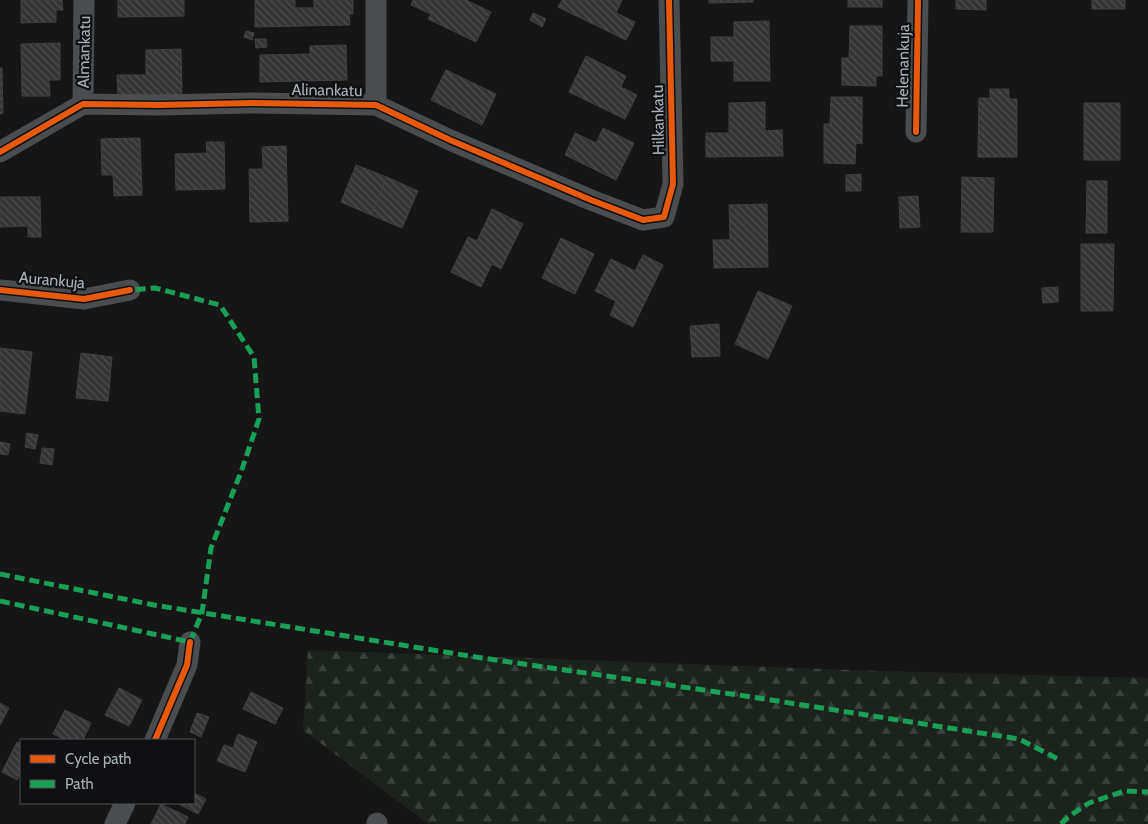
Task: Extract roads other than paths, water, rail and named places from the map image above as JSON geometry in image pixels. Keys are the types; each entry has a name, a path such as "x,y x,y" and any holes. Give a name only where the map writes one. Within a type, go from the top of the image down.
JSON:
{"street":[{"name":"Almankatu","path":"83,104 84,0"},
{"path":"376,0 376,105"},
{"name":"Hilkankatu","path":"643,220 664,217 673,184 669,0"},
{"name":"Helenankuja","path":"916,132 918,0"},
{"name":"Alinankatu","path":"83,104 252,103 376,105 450,140 590,200 643,220"},
{"path":"0,152 83,104"},
{"name":"Aurankuja","path":"0,290 84,299 130,290"},
{"path":"155,739 187,665 190,642"},
{"path":"115,824 125,804"}]}
